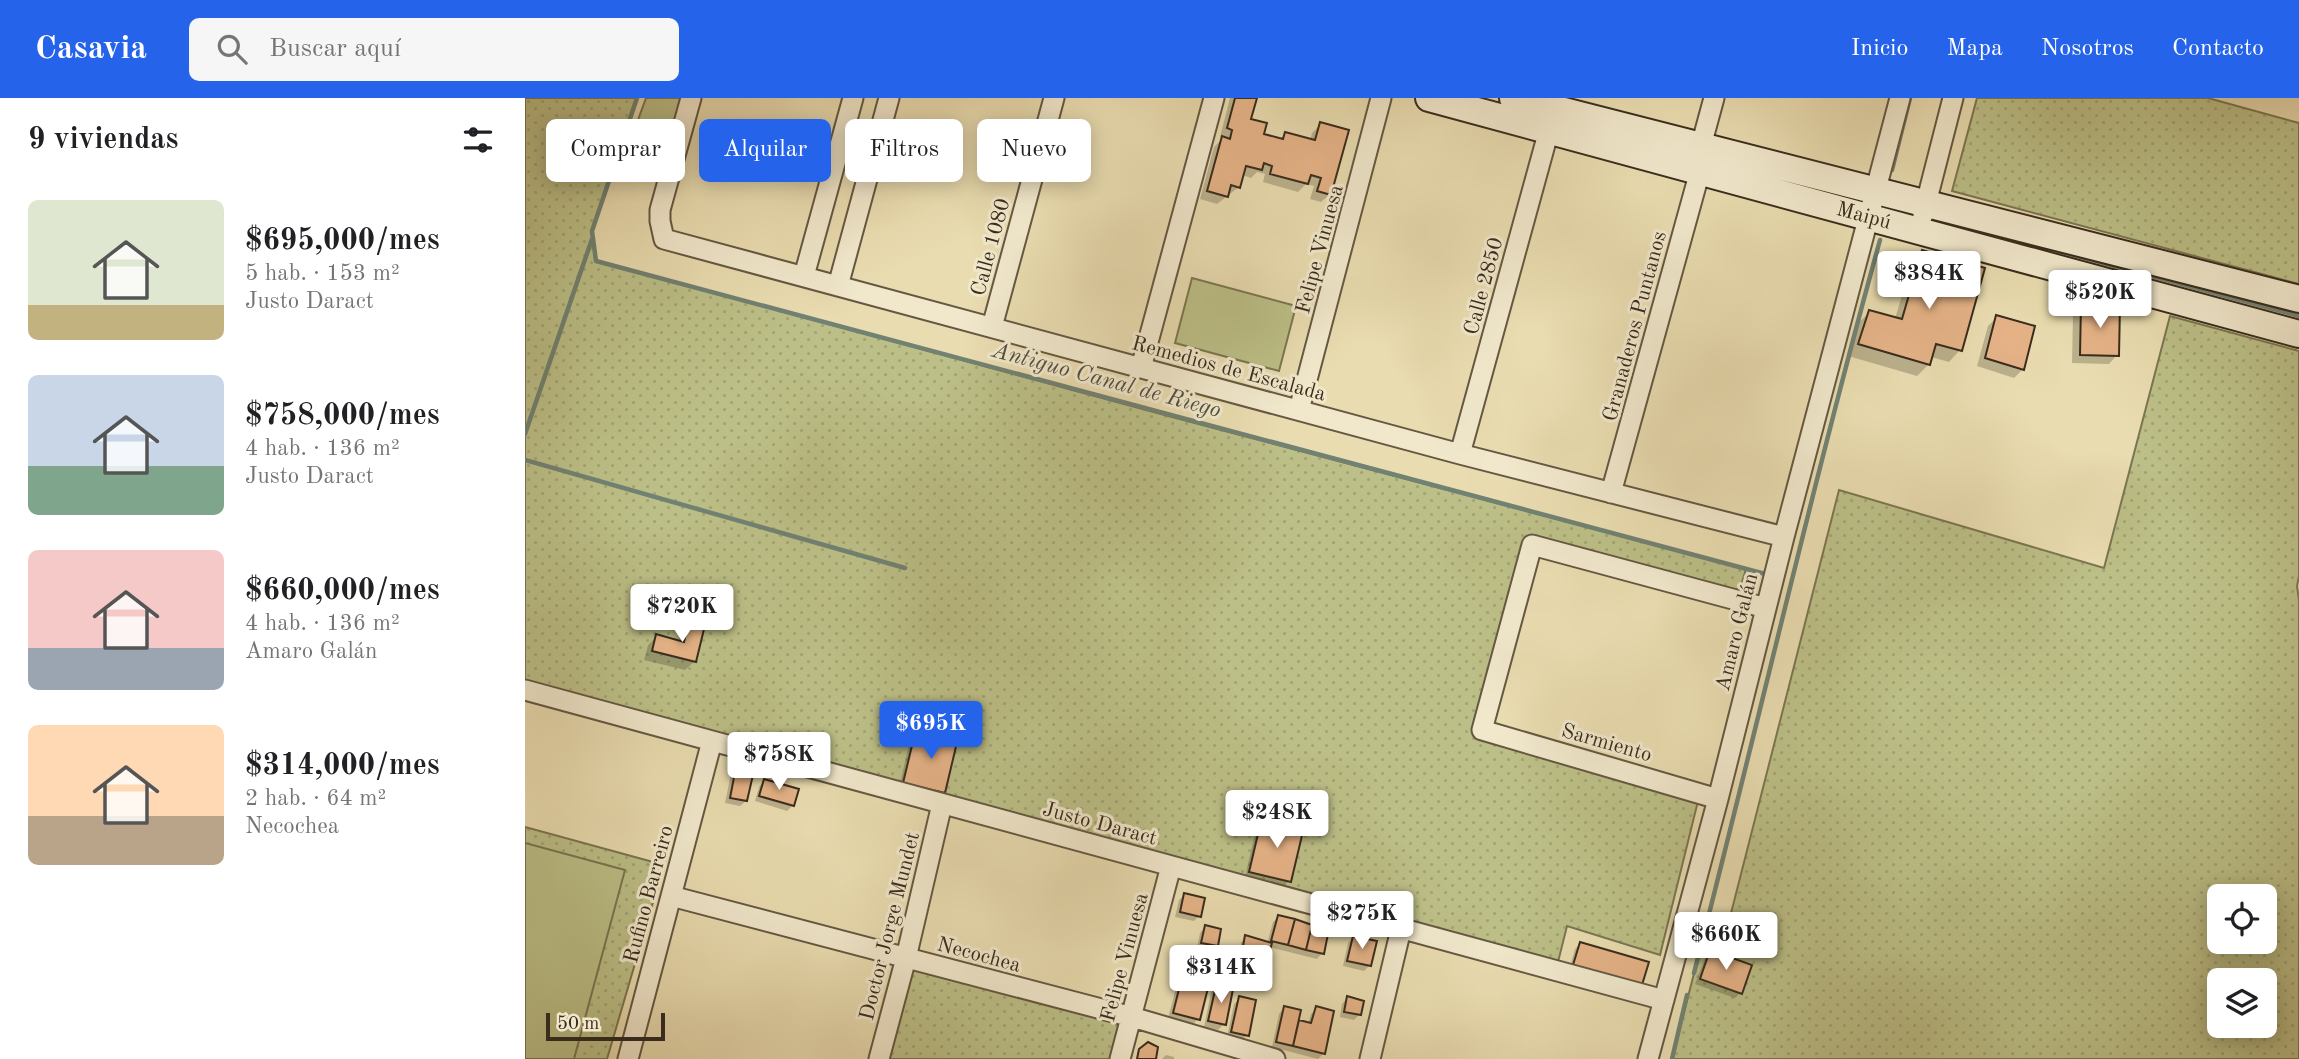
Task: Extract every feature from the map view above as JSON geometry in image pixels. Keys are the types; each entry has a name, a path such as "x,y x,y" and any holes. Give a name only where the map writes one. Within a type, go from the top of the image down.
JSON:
{"street":[{"name":"Remedios de Escalada","path":"691,98 660,210 664,239 1460,454 1784,537"},
{"path":"804,276 853,98"},
{"path":"838,286 888,98"},
{"name":"Calle 1080","path":"992,327 1054,98"},
{"path":"1142,368 1215,98"},
{"name":"Felipe Vinuesa","path":"1299,410 1381,98"},
{"name":"Maipú","path":"1429,98 1551,112"},
{"name":"Maipú","path":"1513,98 1868,216 2299,334"},
{"name":"Granaderos Puntanos","path":"1611,493 1701,159 1714,98"},
{"path":"1876,190 1900,98"},
{"path":"1919,230 1953,98"},
{"name":"Calle 2850","path":"1460,454 1551,112"},
{"name":"Maipú","path":"1701,159 1876,190 2299,299"},
{"name":"Amaro Galán","path":"1648,1059 1876,190"},
{"name":"Sarmiento","path":"1718,799 1482,730 1532,545 1766,608"},
{"name":"Justo Daract","path":"525,690 1664,1000"},
{"name":"Rufino Barreiro","path":"628,1059 712,741"},
{"name":"Doctor Jorge Mundet","path":"879,1059 942,804"},
{"name":"Felipe Vinuesa","path":"1120,1059 1171,866"},
{"name":"Necochea","path":"671,897 1132,1017 1275,1059"},
{"path":"1370,1059 1401,929"}],"green space":[{"path":"525,98 637,98 630,119 546,119 546,182 609,182 592,231 596,261 1746,569 1737,599 1532,545 1482,729 1700,793 1660,955 1567,926 1558,962 525,680"},
{"path":"646,98 681,98 675,119 638,119"},
{"path":"1977,98 2208,98 2299,123 2299,284 1952,191"},
{"path":"1192,278 1296,306 1279,371 1175,343"},
{"path":"2170,316 2299,351 2299,1059 1672,1059 1708,919 1728,925 1839,490 2104,568"},
{"path":"525,827 664,865 607,1059 525,1059"},
{"path":"525,843 625,870 574,1059 525,1059"},
{"path":"913,968 1125,1022 1114,1059 889,1059"}],"building":[{"path":"1235,98 1257,98 1251,119 1267,123 1264,134 1283,139 1285,132 1315,140 1320,122 1349,130 1331,195 1317,191 1321,178 1311,175 1308,184 1270,174 1272,166 1264,163 1262,170 1246,166 1240,188 1231,185 1228,197 1207,191 1222,136 1230,139 1232,130 1227,128"},
{"path":"1922,250 1985,268 1962,351 1936,344 1930,365 1858,344 1869,310 1902,319"},
{"path":"2081,303 2120,304 2119,356 2080,355"},
{"path":"1996,315 2035,326 2024,370 1985,358"},
{"path":"689,621 705,625 696,662 652,651 656,634 684,642"},
{"path":"916,729 958,738 945,793 903,783"},
{"path":"737,762 755,766 747,801 730,798"},
{"path":"764,779 799,789 794,806 759,796"},
{"path":"1262,817 1304,827 1291,882 1249,872"},
{"path":"1184,893 1205,898 1201,917 1180,912"},
{"path":"1278,915 1295,919 1288,945 1271,941"},
{"path":"1295,919 1312,925 1306,950 1288,945"},
{"path":"1205,925 1221,929 1218,946 1201,943"},
{"path":"1312,925 1329,929 1324,954 1306,950"},
{"path":"1245,935 1272,943 1268,957 1242,952"},
{"path":"1353,936 1377,941 1371,966 1347,961"},
{"path":"1580,942 1649,962 1642,985 1573,965"},
{"path":"1710,950 1752,965 1742,994 1700,979"},
{"path":"1184,969 1211,976 1200,1020 1173,1013"},
{"path":"1216,986 1233,989 1226,1025 1208,1021"},
{"path":"1239,996 1256,1000 1249,1036 1231,1032"},
{"path":"1347,996 1364,1001 1361,1015 1344,1012"},
{"path":"1284,1006 1301,1010 1293,1046 1276,1042"},
{"path":"1316,1006 1334,1011 1325,1054 1293,1046 1299,1020 1311,1023"},
{"path":"1148,1042 1158,1047 1156,1059 1137,1059 1139,1049"}],"waterway":[{"name":"Antiguo Canal de Riego","path":"637,98 592,231 596,261 1769,575"},
{"path":"1892,170 1910,98"},
{"path":"525,434 592,239"},
{"path":"1694,973 1880,240"},
{"path":"2059,251 2299,316"},
{"path":"525,460 905,568"},
{"path":"1672,1059 1687,995"}]}
